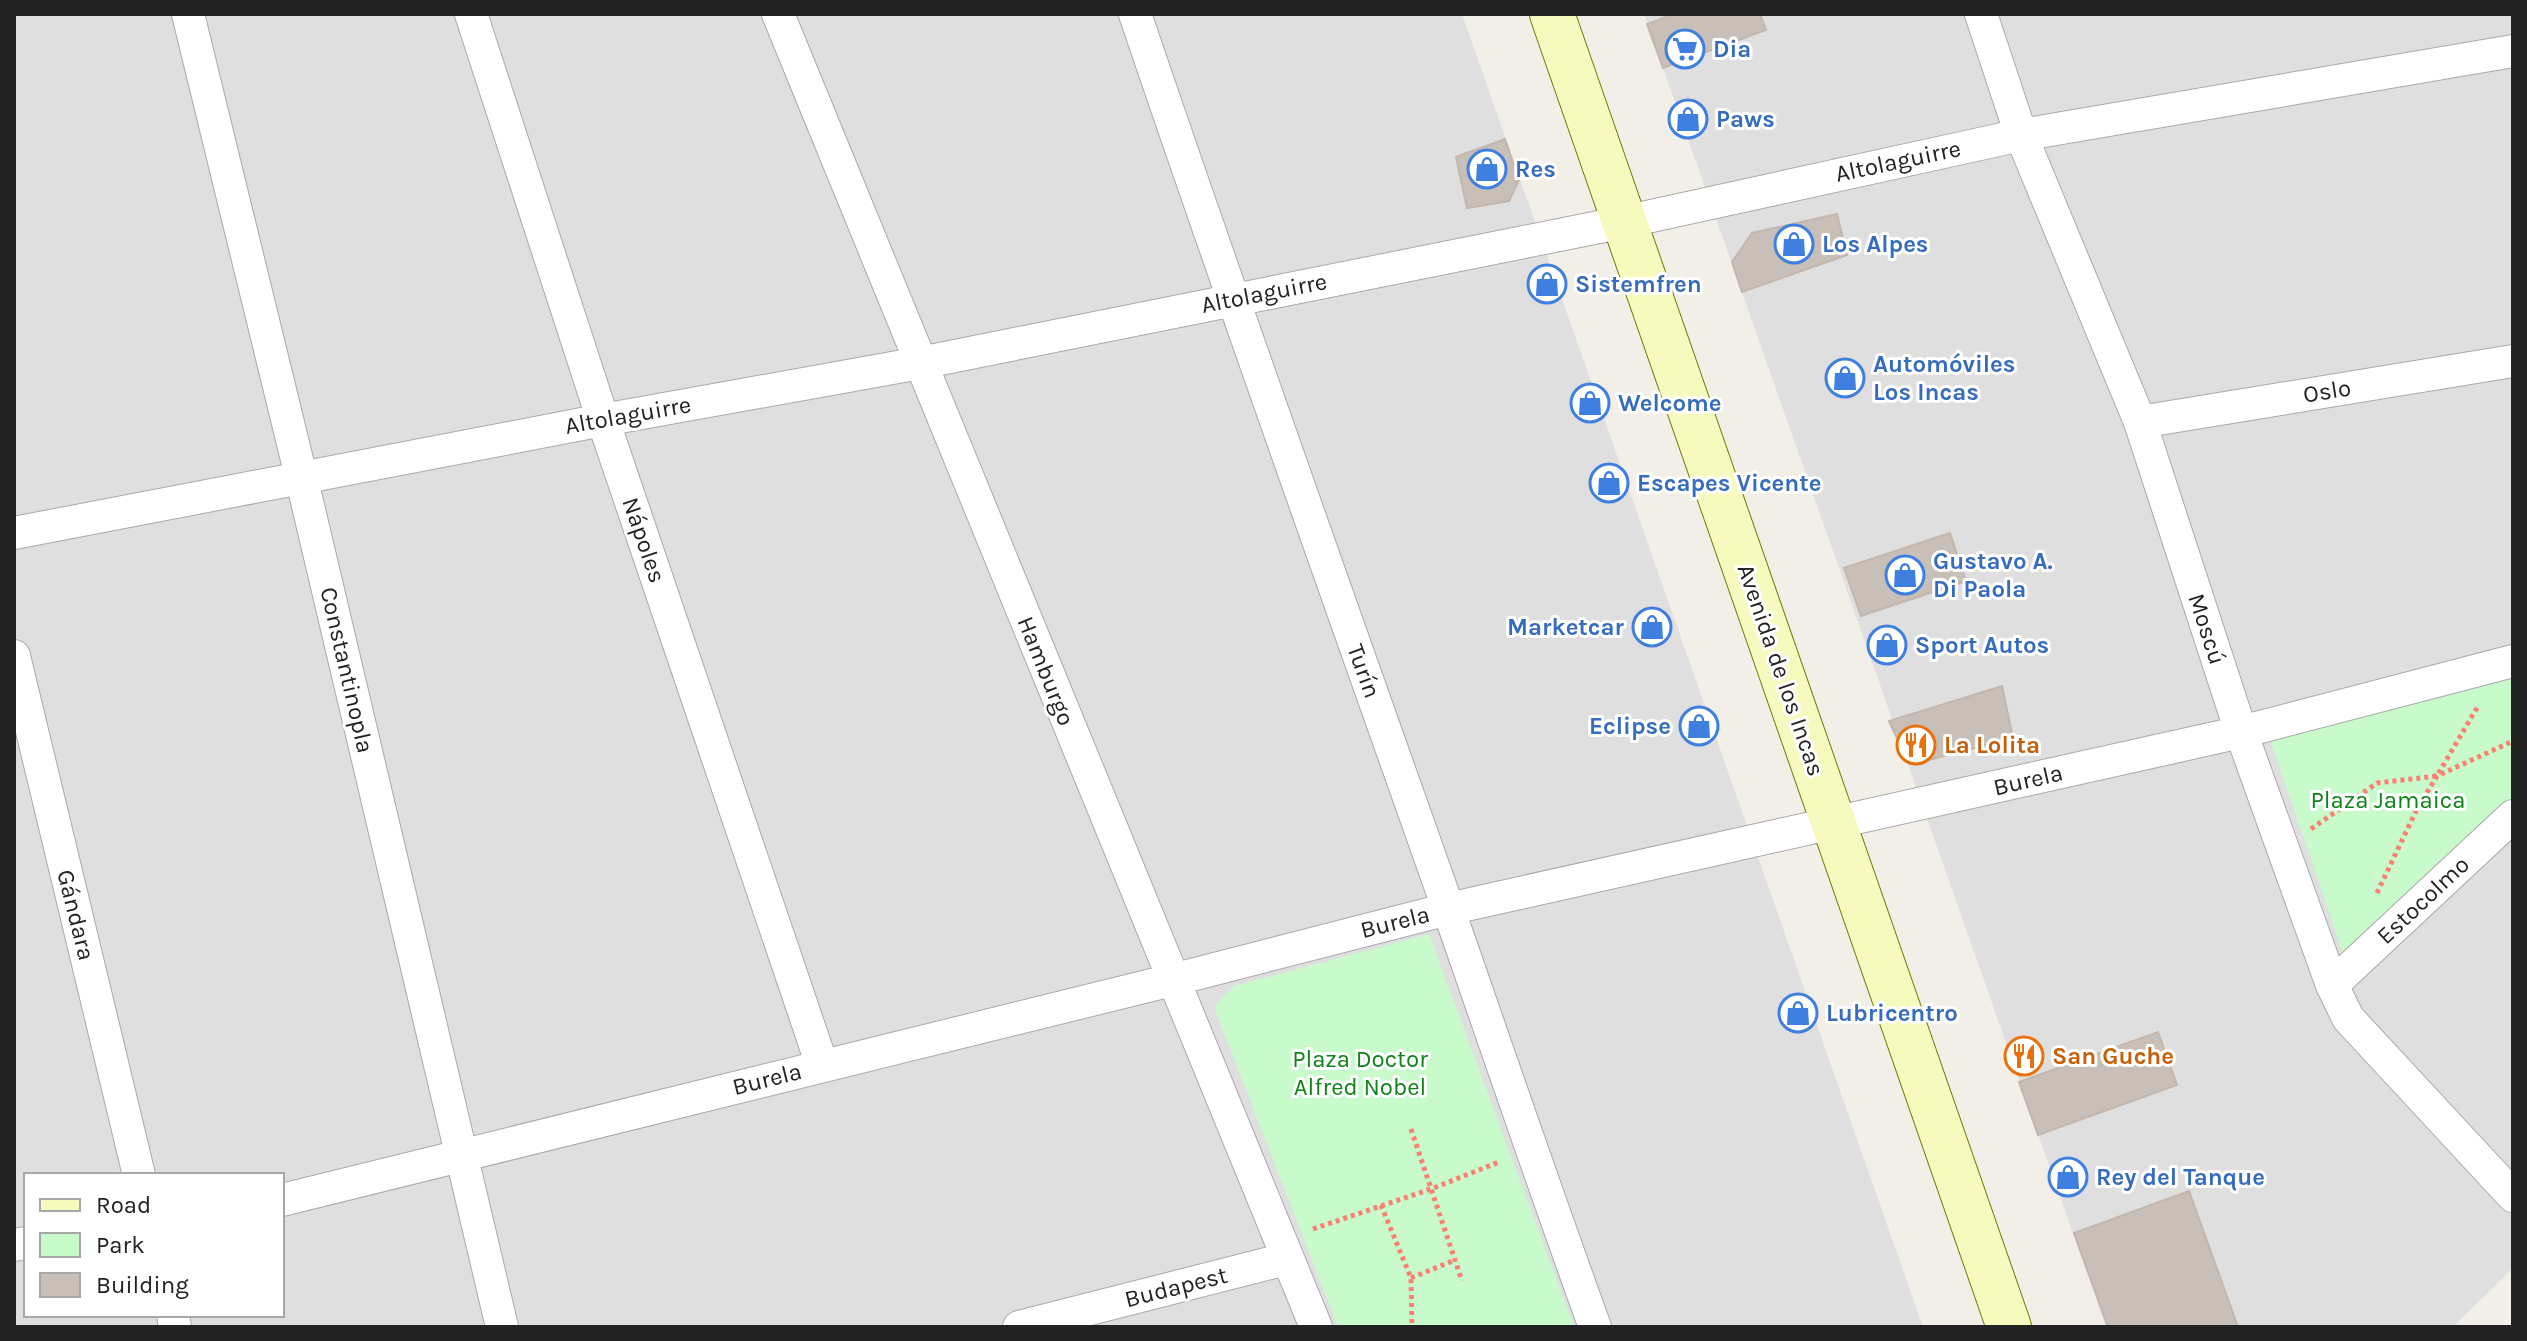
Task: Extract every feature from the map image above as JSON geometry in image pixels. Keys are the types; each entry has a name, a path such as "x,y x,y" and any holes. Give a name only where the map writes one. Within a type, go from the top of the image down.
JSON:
{"main road":[{"name":"Avenida de los Incas","path":"1552,14 2009,1327"}],"street":[{"name":"Constantinopla","path":"188,14 301,476 502,1327"},
{"name":"Nápoles","path":"471,14 603,420 822,1065"},
{"name":"Hamburgo","path":"778,14 1316,1327"},
{"name":"Turín","path":"1135,14 1232,299 1595,1327"},
{"name":"Moscú","path":"1981,14 2021,135 2140,422 2241,732 2332,985 2348,1018 2513,1196"},
{"name":"Altolaguirre","path":"14,533 301,476 920,363 1624,222 2021,135 2513,51"},
{"name":"Oslo","path":"2140,422 2513,361"},
{"name":"Gándara","path":"14,656 139,1173"},
{"name":"Burela","path":"284,1200 1448,909 2241,732 2508,663"},
{"name":"Estocolmo","path":"2332,985 2513,816"},
{"name":"Budapest","path":"1019,1327 1282,1250"}],"path":[{"path":"2371,904 2416,811 2508,663"},
{"path":"2282,850 2377,783 2437,776 2513,741"},
{"path":"1411,1129 1462,1281"},
{"path":"1282,1250 1381,1205 1431,1189 1530,1149"},
{"path":"1381,1205 1411,1278 1412,1327"},
{"path":"1411,1278 1455,1260"}],"shaded area":[{"path":"14,14 1462,14 1923,1327 14,1327"},
{"path":"1644,14 2513,14 2513,1268 2453,1327 2106,1327"}],"green space":[{"name":"Plaza Jamaica","path":"2513,677 2513,804 2346,962 2270,739"},
{"name":"Plaza Doctor Alfred Nobel","path":"1429,934 1574,1327 1338,1327 1214,1007 1234,986"}],"building":[{"name":"Dia","path":"1674,14 1760,14 1766,30 1663,68 1647,24"},
{"name":"Res","path":"1505,139 1519,180 1509,201 1467,208 1456,157"},
{"name":"Los Alpes","path":"1837,214 1847,255 1742,292 1732,262 1752,233"},
{"name":"Gustavo A. Di Paola","path":"1950,533 1966,581 1861,616 1844,568"},
{"path":"2002,686 2013,738 1921,762 1904,754 1889,721"},
{"path":"2158,1032 2177,1085 2038,1135 2019,1082"},
{"path":"2189,1191 2238,1327 2108,1327 2074,1233"}],"place":[{"name":"Dia","path":"1685,49"},
{"name":"Paws","path":"1688,119"},
{"name":"Res","path":"1487,169"},
{"name":"Los Alpes","path":"1794,244"},
{"name":"Sistemfren","path":"1547,284"},
{"name":"Automóviles Los Incas","path":"1845,378"},
{"name":"Welcome","path":"1590,403"},
{"name":"Escapes Vicente","path":"1609,483"},
{"name":"Gustavo A. Di Paola","path":"1905,575"},
{"name":"Marketcar","path":"1652,627"},
{"name":"Sport Autos","path":"1887,645"},
{"name":"Eclipse","path":"1699,726"},
{"name":"La Lolita","path":"1916,745"},
{"name":"Lubricentro","path":"1798,1013"},
{"name":"San Guche","path":"2024,1056"},
{"name":"Rey del Tanque","path":"2068,1177"}]}
